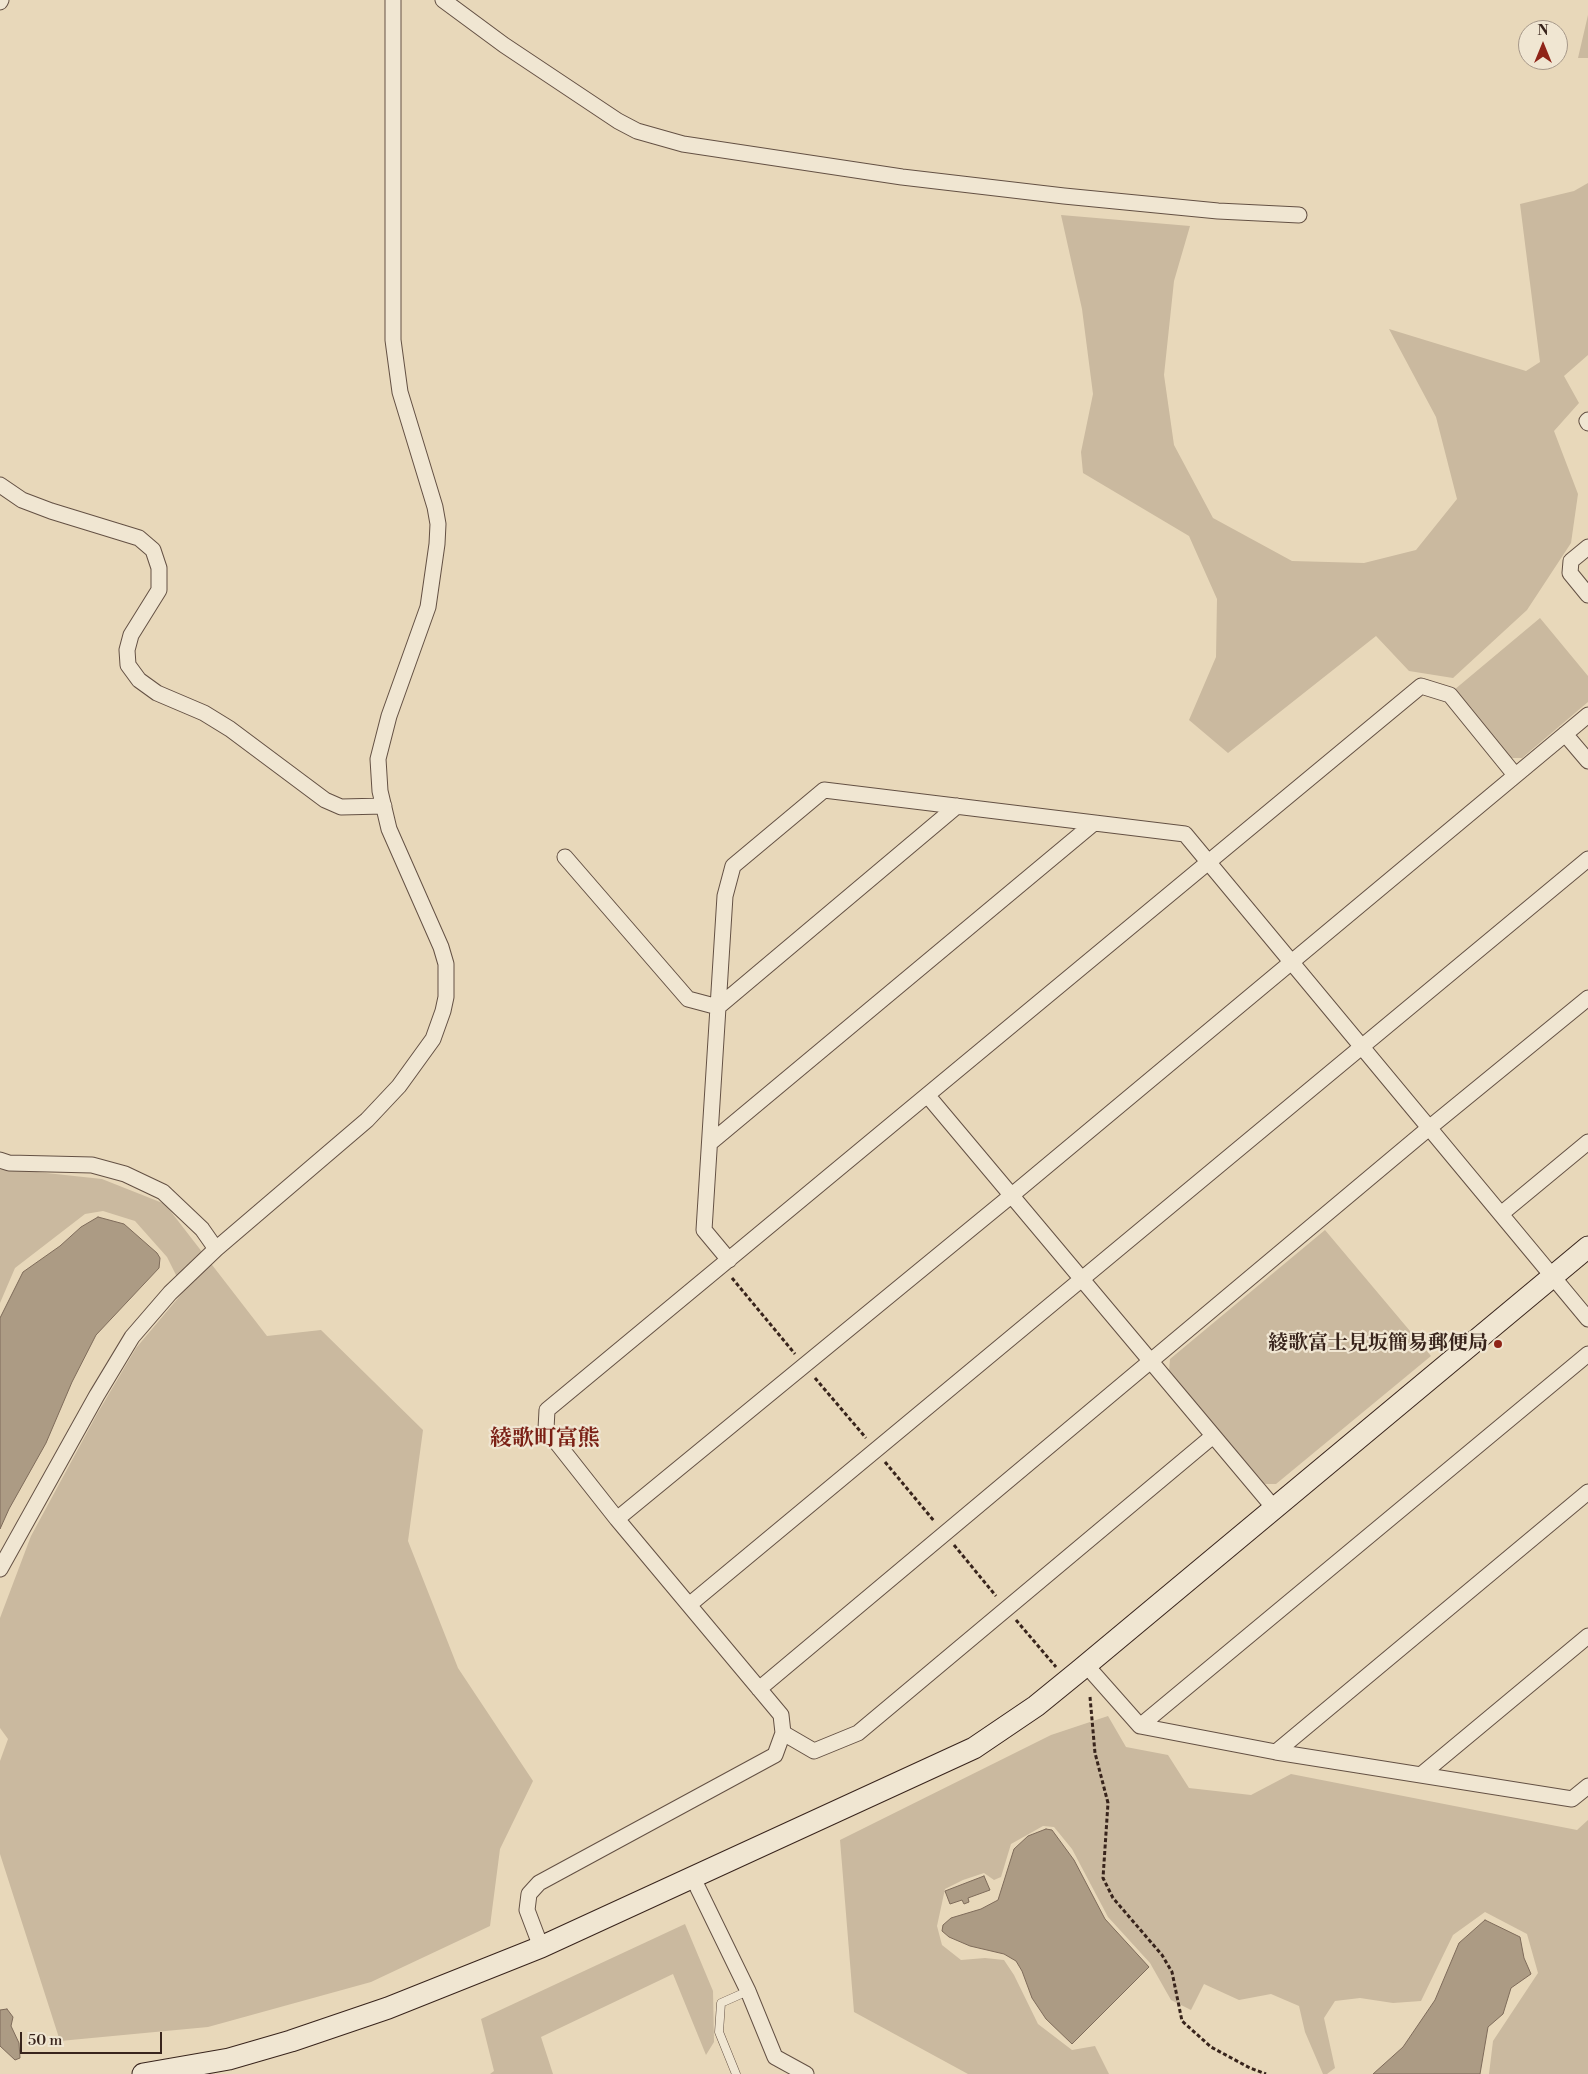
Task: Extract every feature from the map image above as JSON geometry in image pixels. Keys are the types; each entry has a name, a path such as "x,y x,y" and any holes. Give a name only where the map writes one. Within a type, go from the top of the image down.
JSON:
{"street":[{"path":"0,1569 97,1395 132,1338 170,1293 216,1249 367,1120 399,1086 432,1038 443,1011 446,997 446,964 441,947 390,829 380,791 378,759 389,716 428,607 434,575 438,524 435,507 400,392 393,340 391,154 393,0"},
{"path":"443,0 504,45 618,121 637,131 683,144 902,177 1064,196 1218,211 1299,215"},
{"path":"0,485 22,500 139,538 153,550 159,568 159,590 131,635 127,650 128,665 139,680 157,693 204,713 230,729 325,800 341,807 384,806"},
{"path":"1588,547 1571,560 1570,573 1588,594"},
{"path":"541,1947 527,1910 529,1894 540,1883 775,1755 783,1733 781,1715 617,1519 546,1429 547,1410 1421,686 1450,695 1515,775"},
{"path":"617,1519 1012,1195 1588,715"},
{"path":"1565,734 1588,761"},
{"path":"725,1263 704,1230 725,896 733,866 824,790 1185,834 1588,1319"},
{"path":"718,1007 957,806"},
{"path":"710,1143 1094,823"},
{"path":"565,857 688,999 718,1007"},
{"path":"689,1604 1588,858"},
{"path":"759,1689 1429,1128 1588,998"},
{"path":"928,1096 1274,1508"},
{"path":"1501,1214 1588,1142"},
{"path":"0,1160 9,1162 92,1165 125,1174 163,1192 202,1229 216,1249"},
{"path":"143,2074 229,2059 291,2041 388,2008 541,1947 974,1748 1036,1706 1078,1673 1588,1247"},
{"path":"1140,1726 1588,1354"},
{"path":"783,1733 814,1751 858,1733 1213,1436"},
{"path":"1276,1752 1588,1492"},
{"path":"1422,1774 1588,1636"},
{"path":"1078,1673 1140,1726 1276,1752 1572,1799 1588,1786"},
{"path":"693,1878 748,1991 775,2057 806,2074"}],"lane":[{"path":"736,2074 719,2032 721,2004 748,1991"}],"path":[{"path":"725,1263 805,1365 1007,1609 1078,1673 1090,1692 1095,1753 1108,1802 1103,1878 1113,1898 1162,1955 1172,1972 1182,2022 1211,2047 1250,2068 1266,2074"}],"shaded area":[{"path":"1588,15 1588,58 1578,58"},
{"path":"1588,183 1588,355 1564,376 1579,403 1554,431 1578,494 1571,543 1527,610 1453,678 1409,671 1376,636 1228,753 1189,720 1216,657 1217,599 1189,536 1083,473 1081,452 1093,394 1082,309 1061,215 1190,226 1174,281 1164,375 1174,445 1213,518 1292,561 1364,563 1416,550 1457,499 1436,417 1389,329 1526,371 1540,362 1520,204 1574,191"},
{"path":"1540,618 1588,676 1588,702 1522,758 1511,758 1454,690"},
{"path":"0,1168 102,1179 165,1204 267,1336 321,1330 423,1430 408,1541 458,1668 533,1781 500,1849 490,1926 371,1982 208,2027 60,2041 0,1854 0,1761 8,1739 0,1728 0,1618 31,1536 97,1414 136,1348 184,1291 167,1257 135,1221 103,1211 85,1214 15,1268 0,1303"},
{"path":"98,1217 124,1224 157,1253 160,1258 159,1268 96,1335 72,1382 46,1443 0,1529 0,1318 23,1272 60,1246 81,1227"},
{"path":"1325,1230 1431,1356 1276,1484 1265,1484 1169,1372 1170,1359"},
{"path":"1108,1716 1126,1747 1168,1755 1189,1788 1251,1795 1291,1774 1577,1830 1588,1820 1588,2074 1489,2074 1493,2041 1538,1973 1527,1934 1485,1912 1453,1935 1421,2001 1393,2003 1360,1998 1335,2001 1324,2018 1335,2068 1327,2074 1323,2074 1305,2032 1299,2006 1271,1994 1239,2000 1204,1984 1191,2010 1171,2000 1150,1963 1108,1917 1072,1849 1054,1827 1043,1826 1011,1844 1001,1877 994,1880 984,1873 945,1889 937,1926 942,1945 961,1960 985,1958 1004,1960 1014,1975 1038,2024 1072,2050 1095,2046 1109,2074 968,2074 854,2012 840,1840 1051,1735"},
{"path":"1046,1829 1052,1830 1074,1860 1105,1919 1149,1967 1072,2044 1046,2019 1032,1998 1022,1971 1016,1961 1004,1954 970,1946 949,1937 942,1931 943,1925 951,1918 981,1909 998,1900 1014,1849 1028,1836"},
{"path":"984,1876 990,1890 968,1898 969,1902 964,1904 962,1900 950,1904 945,1891"},
{"path":"1485,1920 1520,1937 1524,1958 1531,1974 1511,1988 1503,2014 1488,2027 1480,2074 1373,2074 1403,2047 1435,2000 1459,1943"},
{"path":"685,1924 713,1991 714,2042 706,2055 673,1974 541,2037 553,2074 490,2074 494,2071 481,2019"},
{"path":"7,2009 13,2017 11,2026 19,2043 20,2058 15,2060 0,2046 0,2010"}],"place":[{"name":"綾歌富士見坂簡易郵便局","path":"1498,1344"}],"district":[{"name":"綾歌町富熊","path":"545,1440"}]}
